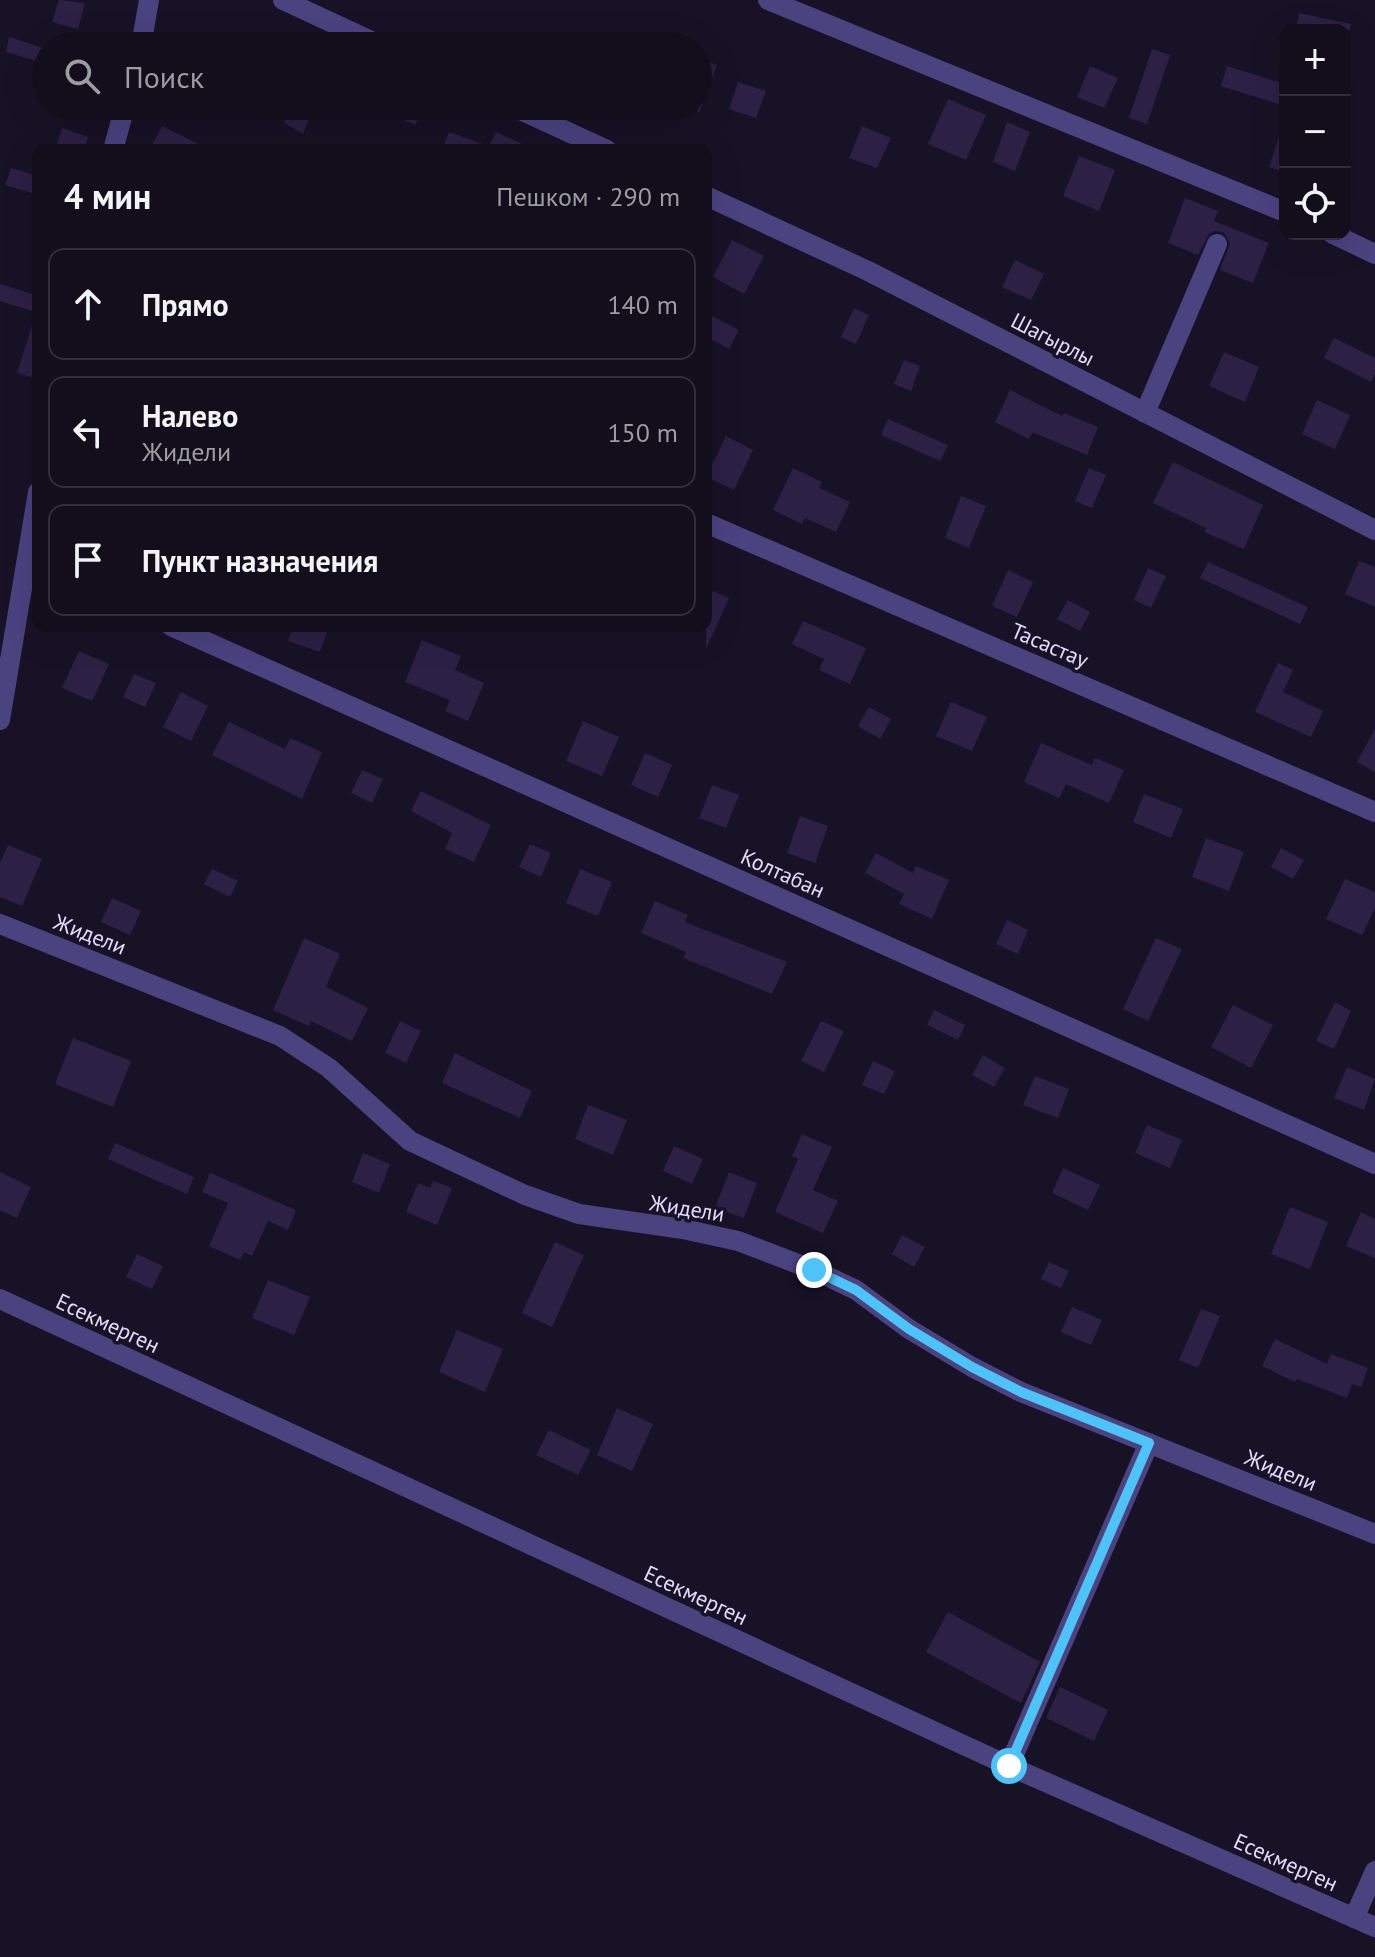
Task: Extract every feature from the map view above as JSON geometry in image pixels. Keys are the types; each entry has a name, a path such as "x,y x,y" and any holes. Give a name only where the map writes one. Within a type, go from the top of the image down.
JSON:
{"street":[{"path":"143,32 149,0"},
{"path":"283,0 352,32"},
{"path":"768,0 1279,210"},
{"path":"115,144 121,120"},
{"path":"542,120 594,144"},
{"name":"Шагырлы","path":"712,199 868,271 1375,530"},
{"path":"1346,240 1375,254"},
{"path":"1145,413 1217,244"},
{"name":"Тасастау","path":"712,526 1375,812"},
{"path":"0,720 32,564"},
{"name":"Колтабан","path":"184,632 1375,1164"},
{"name":"Жидели","path":"0,924 280,1036 329,1068 410,1141 525,1195 579,1214 683,1229 738,1241 814,1270 856,1290 909,1329 1021,1392 1375,1534"},
{"name":"Eсекмерген","path":"0,1299 1009,1766 1375,1927"},
{"path":"1009,1766 1149,1443"},
{"path":"1354,1918 1375,1871"}],"building":[{"path":"59,0 85,3 78,29 52,22"},
{"path":"1299,13 1351,24 1297,24"},
{"path":"9,37 32,44 32,60 6,52"},
{"path":"1152,49 1170,55 1147,124 1129,118"},
{"path":"1090,66 1118,78 1104,108 1077,97"},
{"path":"1227,66 1279,82 1279,104 1221,86"},
{"path":"738,82 766,91 756,118 729,109"},
{"path":"948,99 986,115 966,160 928,144"},
{"path":"285,120 308,120 303,134 284,123"},
{"path":"1007,122 1030,132 1015,171 993,162"},
{"path":"162,126 199,144 153,144"},
{"path":"862,126 891,138 877,168 849,158"},
{"path":"62,128 88,137 86,144 57,144"},
{"path":"449,132 483,144 444,144"},
{"path":"496,132 522,144 490,144"},
{"path":"1279,136 1279,170 1269,167"},
{"path":"1079,156 1115,170 1099,211 1063,196"},
{"path":"11,168 32,174 32,193 5,185"},
{"path":"1185,198 1218,211 1214,221 1269,243 1253,283 1220,270 1230,243 1223,232 1209,234 1198,255 1168,243"},
{"path":"732,240 764,256 744,294 713,277"},
{"path":"1015,260 1044,274 1031,300 1002,287"},
{"path":"0,284 32,294 32,311 0,301"},
{"path":"854,308 869,315 856,344 841,337"},
{"path":"712,316 739,330 729,349 712,339"},
{"path":"32,326 32,377 17,373"},
{"path":"1334,338 1375,358 1375,374 1371,382 1324,358"},
{"path":"1224,352 1259,367 1245,402 1209,386"},
{"path":"904,360 920,366 911,391 894,384"},
{"path":"1010,390 1062,416 1064,413 1098,427 1087,455 1032,432 1029,439 995,422"},
{"path":"1317,400 1350,415 1335,449 1302,434"},
{"path":"888,419 948,445 940,461 881,435"},
{"path":"726,436 753,450 734,490 712,480 712,465"},
{"path":"1173,462 1263,505 1244,549 1204,532 1206,528 1153,503"},
{"path":"793,468 822,482 819,488 850,502 836,532 805,518 802,524 773,510"},
{"path":"1089,468 1106,475 1092,508 1075,501"},
{"path":"961,496 986,506 969,548 945,538"},
{"path":"1359,561 1375,567 1375,607 1345,594"},
{"path":"1208,562 1308,607 1300,624 1200,578"},
{"path":"1148,568 1166,576 1151,608 1134,600"},
{"path":"1008,570 1033,582 1017,617 992,606"},
{"path":"712,591 729,598 706,649 706,632 712,632"},
{"path":"1068,600 1090,612 1080,631 1057,619"},
{"path":"803,621 866,648 850,684 819,670 824,659 792,644"},
{"path":"291,632 327,632 320,652 288,641"},
{"path":"422,640 461,656 455,670 484,683 468,721 445,711 450,700 405,682"},
{"path":"79,651 109,664 92,701 62,688"},
{"path":"1278,663 1293,670 1283,692 1323,711 1311,737 1255,712"},
{"path":"134,674 156,683 145,707 123,697"},
{"path":"181,692 208,706 191,741 163,727"},
{"path":"951,702 987,717 972,751 936,736"},
{"path":"869,707 891,719 880,739 858,726"},
{"path":"583,721 619,737 602,776 566,761"},
{"path":"229,722 285,749 290,738 322,752 302,799 212,755"},
{"path":"1375,729 1375,772 1357,762"},
{"path":"1041,743 1092,765 1095,758 1124,770 1109,803 1066,784 1059,798 1024,782"},
{"path":"645,753 672,765 658,797 631,785"},
{"path":"362,770 383,779 372,803 351,793"},
{"path":"712,785 739,795 726,828 699,818"},
{"path":"421,791 491,825 474,862 445,849 452,833 411,811"},
{"path":"1144,794 1183,809 1171,838 1133,822"},
{"path":"800,816 828,826 815,863 787,853"},
{"path":"1206,838 1244,852 1229,891 1192,877"},
{"path":"530,844 551,853 541,877 519,867"},
{"path":"8,845 42,859 22,906 0,897 0,863"},
{"path":"1281,848 1304,860 1293,879 1271,867"},
{"path":"876,853 913,873 916,866 949,880 932,919 899,904 904,894 865,873"},
{"path":"212,869 238,881 230,897 204,884"},
{"path":"580,869 612,882 598,916 566,903"},
{"path":"1345,879 1375,892 1375,908 1362,935 1326,919"},
{"path":"112,898 141,911 130,935 101,922"},
{"path":"655,901 688,915 685,922 787,962 772,994 683,958 686,952 641,933"},
{"path":"1007,920 1028,930 1018,954 996,944"},
{"path":"304,938 340,954 326,987 368,1008 352,1041 311,1021 309,1026 273,1010"},
{"path":"1156,938 1182,949 1148,1021 1123,1009"},
{"path":"1335,1002 1351,1011 1334,1049 1316,1041"},
{"path":"1233,1005 1273,1025 1251,1068 1211,1047"},
{"path":"934,1010 965,1025 958,1040 927,1025"},
{"path":"400,1021 421,1031 406,1063 385,1053"},
{"path":"821,1021 844,1031 824,1072 801,1061"},
{"path":"73,1038 131,1061 113,1107 55,1084"},
{"path":"455,1053 532,1091 520,1118 442,1083"},
{"path":"983,1055 1005,1068 994,1087 972,1075"},
{"path":"873,1061 895,1071 884,1094 862,1085"},
{"path":"1347,1067 1375,1079 1364,1110 1334,1098"},
{"path":"1035,1076 1069,1089 1058,1118 1023,1105"},
{"path":"588,1105 627,1120 613,1155 575,1139"},
{"path":"1147,1125 1182,1140 1170,1168 1135,1153"},
{"path":"802,1134 832,1147 813,1190 838,1201 823,1233 775,1212 798,1159 792,1156"},
{"path":"115,1143 194,1177 187,1194 108,1159"},
{"path":"674,1146 703,1159 692,1184 663,1171"},
{"path":"363,1153 390,1164 379,1193 352,1182"},
{"path":"1063,1168 1100,1185 1088,1210 1052,1193"},
{"path":"0,1172 31,1187 17,1218 0,1210"},
{"path":"729,1172 757,1183 744,1218 715,1208"},
{"path":"210,1173 296,1210 288,1230 268,1221 252,1256 244,1252 240,1260 209,1246 228,1203 202,1192"},
{"path":"433,1181 452,1188 437,1225 406,1212 418,1183 430,1188"},
{"path":"1290,1207 1328,1222 1310,1269 1271,1254"},
{"path":"1361,1212 1375,1219 1375,1258 1346,1246"},
{"path":"902,1235 925,1247 914,1267 892,1254"},
{"path":"555,1242 584,1255 552,1327 522,1313"},
{"path":"137,1254 163,1266 152,1289 126,1277"},
{"path":"1049,1262 1069,1271 1061,1288 1041,1279"},
{"path":"268,1280 310,1297 294,1335 252,1318"},
{"path":"1072,1307 1102,1320 1091,1345 1061,1332"},
{"path":"1201,1309 1220,1316 1198,1368 1179,1360"},
{"path":"457,1330 503,1349 485,1392 439,1372"},
{"path":"1275,1339 1327,1364 1331,1354 1368,1368 1361,1387 1352,1384 1347,1398 1297,1379 1295,1382 1262,1366"},
{"path":"617,1408 653,1424 632,1471 597,1455"},
{"path":"549,1430 591,1450 578,1475 536,1455"},
{"path":"948,1612 1040,1662 1021,1703 926,1652"},
{"path":"1060,1687 1108,1710 1094,1741 1046,1718"}],"route":[{"path":"814,1270 856,1290 909,1329 972,1367 1021,1392 1149,1443 1009,1766"}]}
